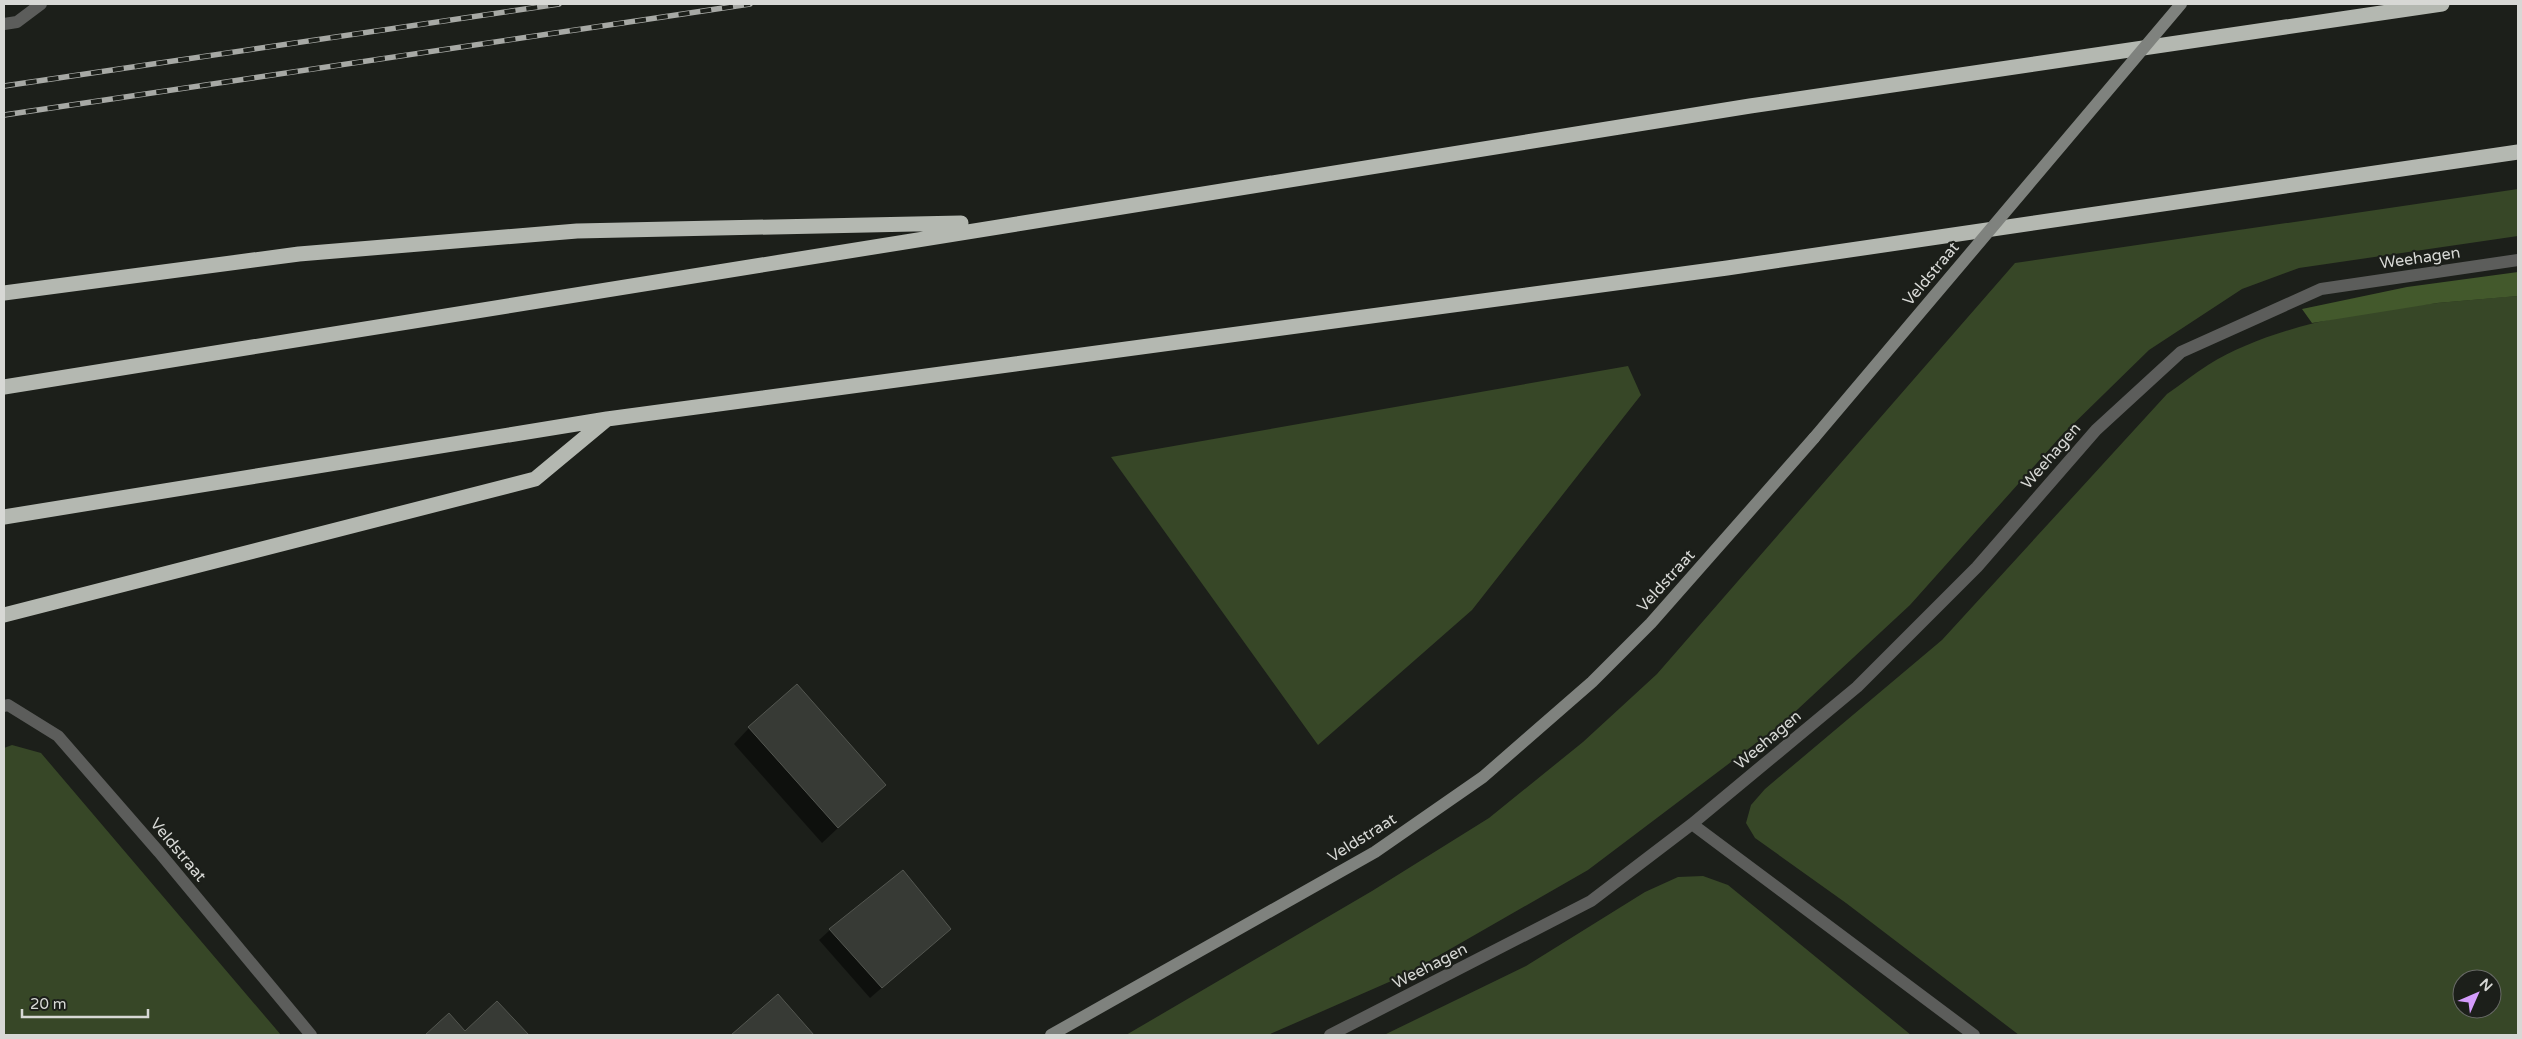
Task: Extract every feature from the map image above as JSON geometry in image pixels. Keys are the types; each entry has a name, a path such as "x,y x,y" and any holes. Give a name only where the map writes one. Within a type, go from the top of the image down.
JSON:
{"highway":[{"path":"4,387 1018,222 1740,108 2442,4"},
{"path":"4,517 607,419 1728,268 2518,152"},
{"path":"4,293 299,254 577,231 1018,222"},
{"path":"4,615 535,479 607,419"}],"street":[{"path":"4,24 17,22 41,4"},
{"name":"Veldstraat","path":"1051,1035 1375,852 1483,777 1592,682 1651,623 1814,438 2181,4"},
{"name":"Weehagen","path":"1330,1035 1591,901 1692,824 1857,687 1977,567 2096,430 2181,352 2321,289 2518,260"},
{"name":"Veldstraat","path":"4,706 8,705 58,736 159,852 310,1035"},
{"path":"1692,824 1974,1035"}],"green space":[{"path":"2518,189 2518,236 2299,268 2242,289 2149,350 2061,436 1910,605 1784,722 1588,870 1405,975 1268,1035 1126,1035 1372,891 1489,818 1583,742 1657,674 2015,263"},
{"path":"2518,272 2518,296 2437,303 2312,323 2302,309 2407,287"},
{"path":"2518,296 2518,1035 2019,1035 1846,903 1755,838 1746,823 1751,805 1765,789 1942,640 2167,394 2208,365 2241,347 2278,333 2317,322 2358,314 2440,303"},
{"path":"1628,366 1641,395 1472,610 1318,745 1111,457"},
{"path":"12,745 41,753 281,1035 4,1035 4,748"},
{"path":"1703,876 1728,885 1911,1035 1384,1035 1526,966 1645,892 1678,877"}],"building":[{"path":"797,684 886,785 838,828 748,727"},
{"path":"903,870 951,929 882,988 829,929"},
{"path":"778,994 814,1035 731,1035"},
{"path":"497,1001 529,1035 425,1035 449,1013 465,1031"}],"railway":[{"path":"4,86 559,4"},
{"path":"4,115 750,4"}]}
